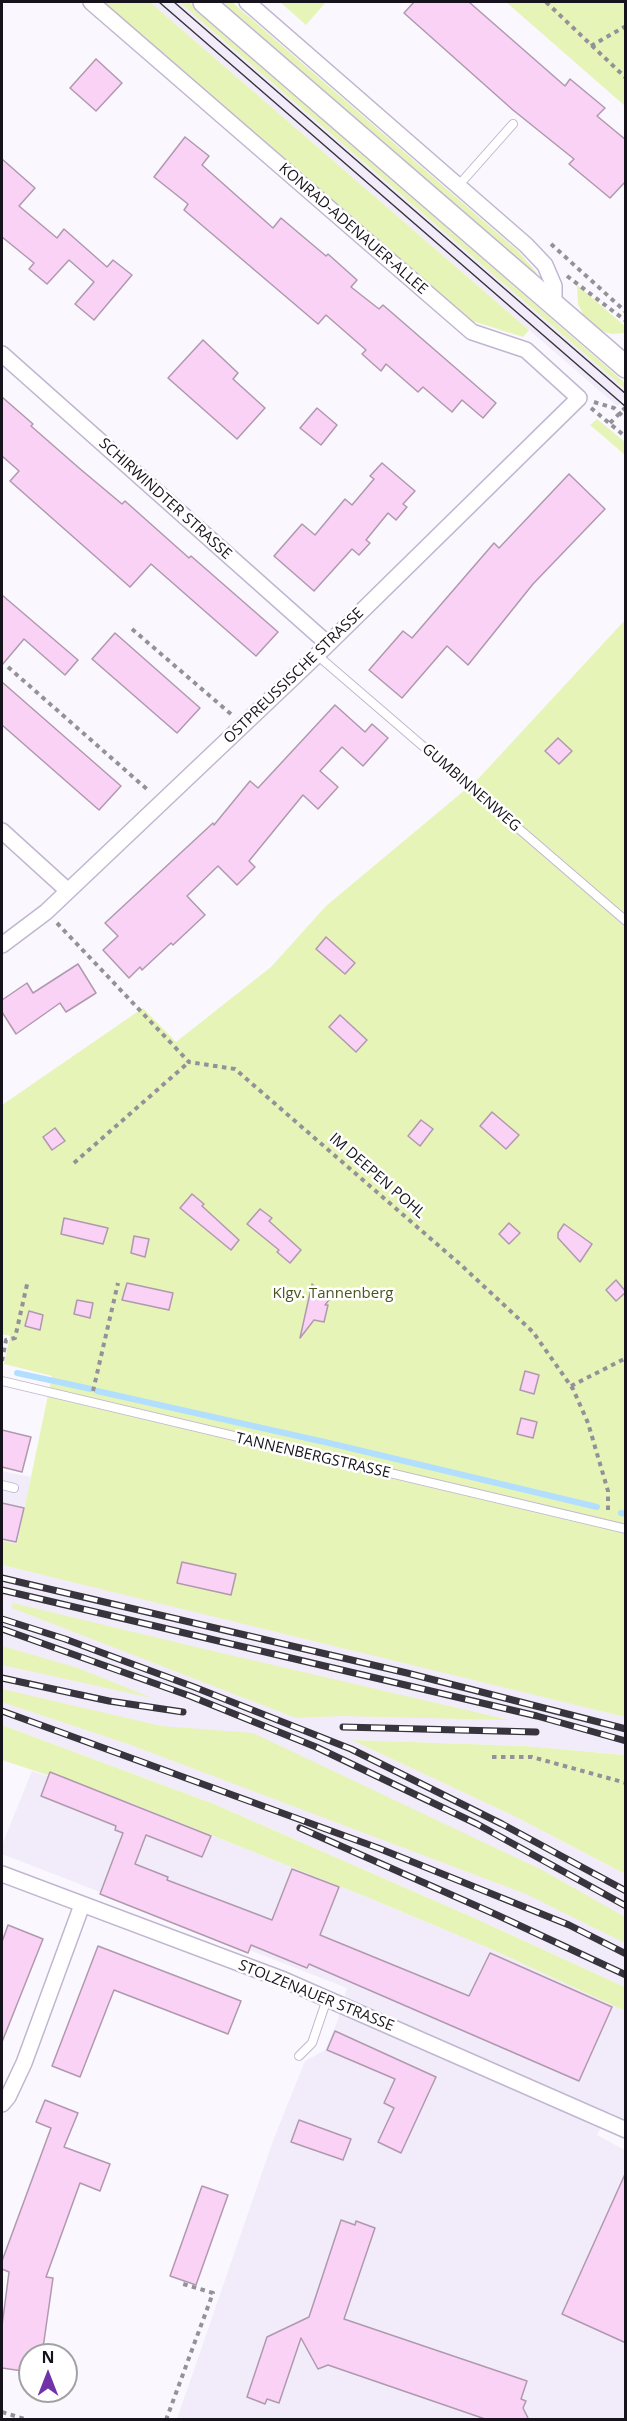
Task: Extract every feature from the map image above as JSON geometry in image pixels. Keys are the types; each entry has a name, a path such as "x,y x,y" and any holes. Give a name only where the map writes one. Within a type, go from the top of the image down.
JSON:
{"main road":[{"path":"204,2 554,305 623,360"}],"street":[{"name":"KONRAD-ADENAUER-ALLEE","path":"92,2 472,332 526,350 579,398"},
{"path":"247,2 526,245 545,265 554,286 554,305"},
{"name":"SCHIRWINDTER STRASSE","path":"2,354 328,644"},
{"name":"OSTPREUSSISCHE STRASSE","path":"2,945 46,912 317,655 579,398"},
{"path":"2,831 67,890"},
{"name":"STOLZENAUER STRASSE","path":"2,1874 285,1980 626,2130"},
{"path":"2,2104 8,2097 24,2063 82,1905"}],"lane":[{"path":"459,186 513,124"},
{"name":"GUMBINNENWEG","path":"317,655 626,921"},
{"name":"TANNENBERGSTRASSE","path":"2,1381 626,1529"},
{"path":"2,1485 14,1488"},
{"path":"299,2056 312,2043 327,1999"}],"path":[{"path":"546,2 626,78"},
{"path":"591,46 626,26"},
{"path":"545,265 571,278 626,321"},
{"path":"579,398 626,437"},
{"path":"610,423 626,407"},
{"path":"614,408 626,419"},
{"path":"132,629 243,725"},
{"path":"8,667 161,802"},
{"path":"46,912 189,1062 74,1163"},
{"name":"IM DEEPEN POHL","path":"189,1062 235,1069 461,1265 533,1332 571,1386 588,1423 608,1491 608,1525"},
{"path":"2,1361 6,1340 15,1338 28,1280"},
{"path":"91,1402 118,1283"},
{"path":"571,1386 626,1358"},
{"path":"492,1757 532,1757 626,1783"},
{"path":"166,2420 213,2293 180,2283"},
{"path":"2,2412 28,2420"}],"shaded area":[{"path":"150,2 179,2 625,389 625,398 617,406"},
{"path":"2,1471 31,1477 17,1544 2,1541"},
{"path":"2,1565 625,1717 625,1755 525,1746 353,1740 518,1818 625,1874 625,1987 214,1804 2,1725"},
{"path":"32,1771 126,1801 369,1898 491,1949 625,2011 625,2120 609,2112 597,2135 625,2150 625,2419 177,2419 274,2138 305,2061 325,2050 337,2022 347,1988 2,1854 2,1845"}],"green space":[{"path":"102,2 150,2 529,330 523,337 469,320"},
{"path":"179,2 189,2 625,383 625,389"},
{"path":"222,2 232,2 518,251 537,273 536,274"},
{"path":"280,2 326,2 306,25"},
{"path":"506,2 625,2 625,106"},
{"path":"577,285 625,326 625,333 612,334 601,331 583,314 578,304"},
{"path":"597,419 625,442 625,455 590,425"},
{"name":"Klgv. Tannenberg","path":"625,620 625,1717 2,1565 2,1541 17,1544 52,1376 4,1364 10,1336 2,1334 2,1105 143,1008 176,1042 271,967 326,906 478,779"},
{"path":"13,1603 509,1720 341,1716 296,1718 12,1608"},
{"path":"2,1646 78,1668 152,1698 2,1665"},
{"path":"2,1689 161,1726 253,1733 542,1870 625,1917 625,1943 526,1894 131,1745 2,1702"},
{"path":"2,1725 214,1804 625,1987 625,2011 491,1949 369,1898 126,1801 2,1760"},
{"path":"352,1740 525,1746 625,1755 625,1874 518,1818"}],"building":[{"path":"414,2 469,2 565,86 570,79 605,108 597,116 626,140 626,181 610,198 569,164 574,159 513,110 404,13"},
{"path":"96,59 122,83 96,111 70,88"},
{"path":"185,137 209,156 202,165 273,228 281,218 326,256 328,254 357,280 351,287 379,309 383,305 496,403 483,418 462,400 452,412 423,387 418,392 386,364 381,371 362,354 366,350 326,315 318,324 184,210 188,204 154,177"},
{"path":"2,159 35,188 19,206 57,238 64,229 107,267 113,260 132,275 94,320 75,304 94,282 69,260 47,284 29,269 34,263 2,237"},
{"path":"203,340 238,373 233,379 265,408 237,439 168,378"},
{"path":"2,397 79,468 122,504 125,501 278,632 256,656 151,564 130,587 10,481 19,471 2,456"},
{"path":"317,408 337,425 321,445 300,428"},
{"path":"382,463 415,491 403,504 407,507 396,520 388,513 366,540 370,543 359,555 352,549 314,591 274,556 302,524 315,535 345,499 352,505 374,479 370,476"},
{"path":"569,474 605,509 533,584 468,665 447,646 402,698 369,670 403,631 412,638 494,543 499,548"},
{"path":"2,595 78,660 65,675 24,639 2,665"},
{"path":"115,633 200,708 177,733 92,659"},
{"path":"2,682 121,786 99,810 2,725"},
{"path":"335,705 365,732 372,724 388,738 363,766 342,747 320,771 338,787 318,809 303,795 249,861 255,867 237,885 218,866 187,896 205,915 173,945 171,943 142,970 140,967 129,978 103,950 118,936 105,923 213,823 214,825 250,781 258,788"},
{"path":"558,738 572,751 559,764 545,751"},
{"path":"326,937 355,963 345,974 316,949"},
{"path":"78,964 96,993 66,1012 60,1003 16,1034 2,1012 2,1000 27,983 33,993"},
{"path":"340,1015 367,1040 356,1052 329,1027"},
{"path":"492,1112 519,1135 506,1149 480,1126"},
{"path":"421,1120 433,1129 420,1146 408,1136"},
{"path":"55,1128 65,1141 52,1150 43,1137"},
{"path":"192,1194 239,1240 231,1250 180,1208"},
{"path":"260,1209 272,1218 269,1221 301,1250 290,1263 277,1252 279,1250 247,1224"},
{"path":"64,1218 108,1228 103,1244 61,1234"},
{"path":"509,1223 520,1233 509,1244 499,1234"},
{"path":"564,1224 592,1244 580,1262 558,1238 558,1233"},
{"path":"134,1236 149,1239 145,1257 131,1253"},
{"path":"616,1280 626,1292 616,1301 606,1290"},
{"path":"127,1283 173,1293 169,1310 122,1300"},
{"path":"312,1284 329,1300 325,1305 328,1305 324,1322 314,1320 300,1338"},
{"path":"77,1300 93,1303 90,1318 74,1314"},
{"path":"29,1311 43,1315 40,1330 25,1326"},
{"path":"525,1371 539,1375 534,1394 520,1390"},
{"path":"521,1418 537,1422 533,1438 517,1434"},
{"path":"2,1430 31,1437 22,1472 2,1467"},
{"path":"2,1503 24,1508 16,1542 2,1539"},
{"path":"182,1562 236,1574 231,1595 177,1583"},
{"path":"50,1772 211,1836 202,1857 146,1835 135,1864 168,1877 167,1880 272,1920 292,1869 339,1887 320,1935 469,1996 490,1953 612,2007 579,2081 309,1964 307,1968 251,1945 248,1953 100,1894 123,1833 115,1830 116,1826 41,1796"},
{"path":"8,1925 43,1939 2,2042 2,1942"},
{"path":"98,1946 241,2001 228,2034 114,1990 80,2077 52,2066"},
{"path":"335,2031 436,2077 401,2153 378,2142 394,2108 384,2103 395,2079 327,2050"},
{"path":"45,2100 78,2113 64,2147 110,2164 100,2191 80,2183 46,2277 53,2278 44,2343 18,2343 18,2370 2,2368 2,2326 9,2272 2,2269 2,2261 51,2128 36,2122"},
{"path":"299,2120 351,2139 343,2160 291,2142"},
{"path":"626,2172 626,2343 562,2314"},
{"path":"202,2186 228,2195 196,2285 170,2276"},
{"path":"341,2220 355,2225 356,2221 375,2228 344,2319 527,2381 521,2399 526,2401 523,2408 529,2420 488,2420 328,2365 318,2369 301,2338 279,2403 267,2399 265,2404 247,2397 267,2337 309,2317"}],"waterway":[{"path":"17,1373 91,1389"},
{"path":"97,1391 597,1507"},
{"path":"621,1513 626,1514"}],"tram line":[{"path":"159,2 626,407"},
{"path":"174,2 626,394"}],"railway":[{"path":"2,1578 407,1673 626,1729"},
{"path":"2,1590 537,1716 626,1741"},
{"path":"2,1619 65,1639 194,1687 351,1749 502,1824 626,1891"},
{"path":"2,1629 190,1696 316,1747 477,1824 626,1906"},
{"path":"2,1678 109,1701 183,1712"},
{"path":"2,1711 378,1848 569,1925 626,1954"},
{"path":"343,1727 536,1732"},
{"path":"300,1828 626,1975"}]}
